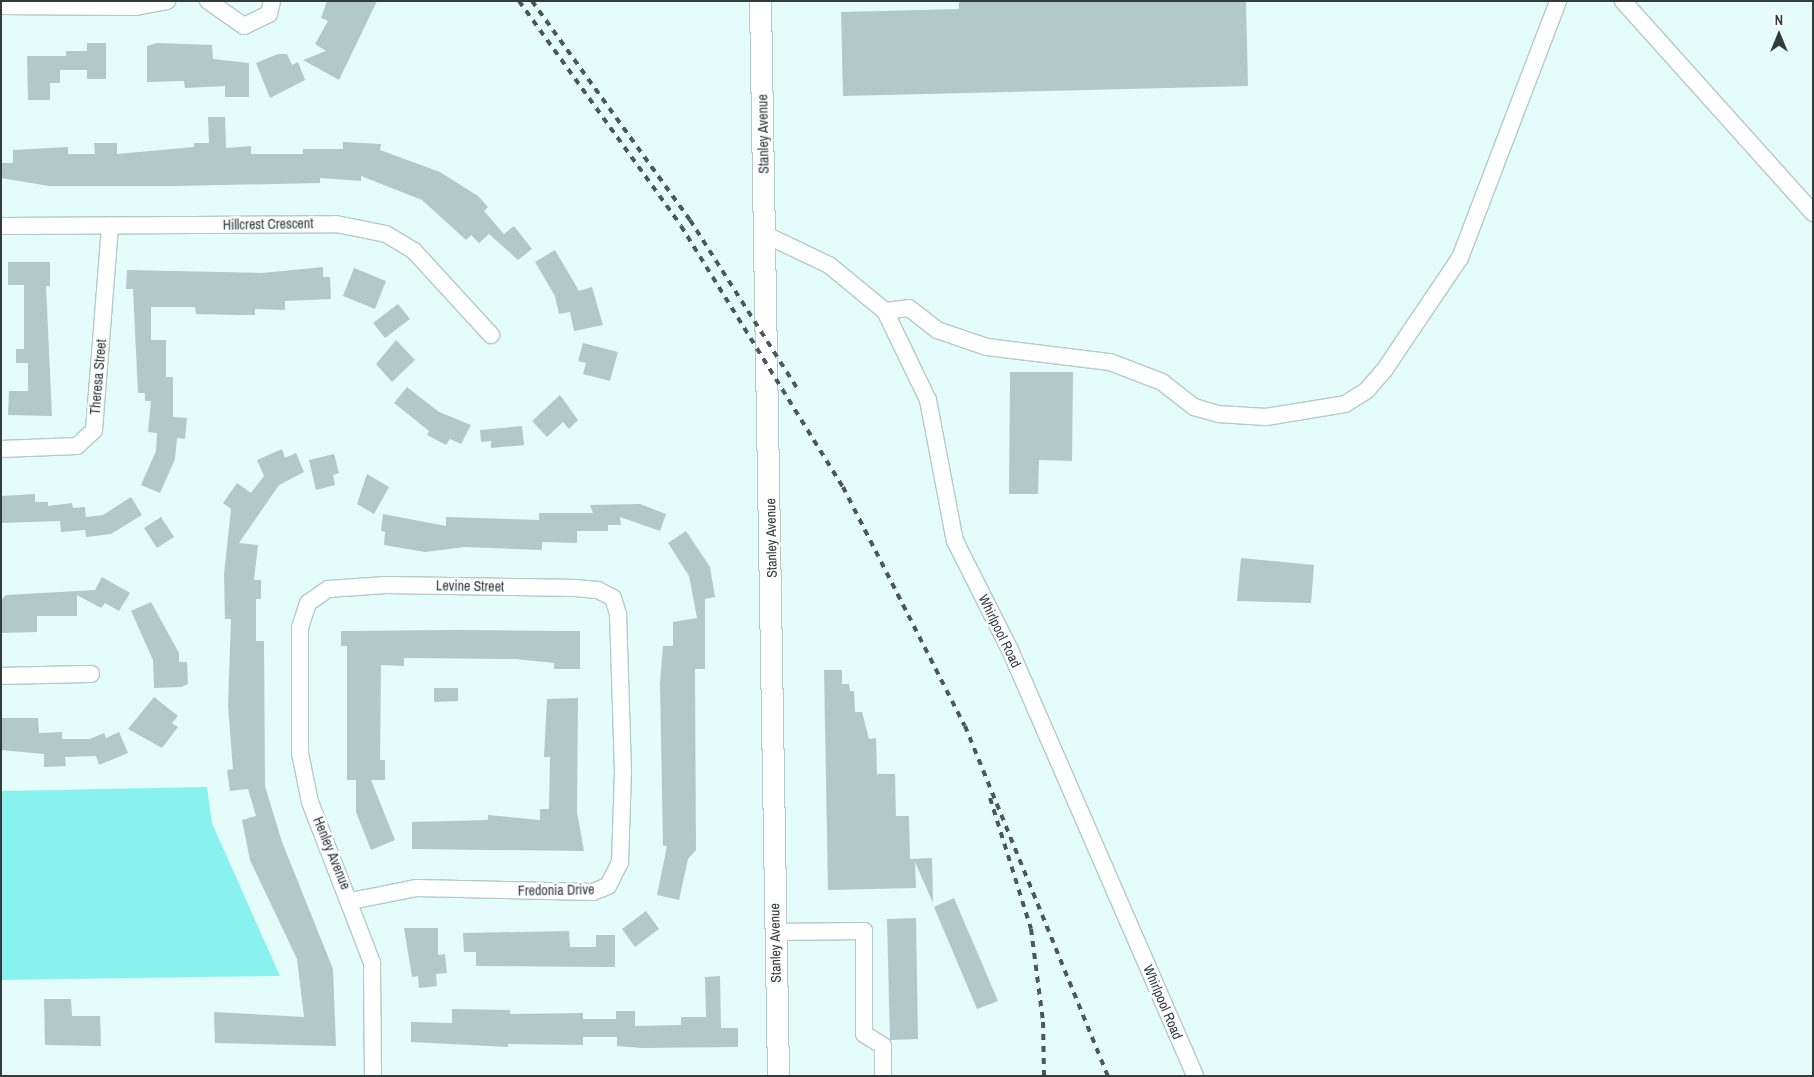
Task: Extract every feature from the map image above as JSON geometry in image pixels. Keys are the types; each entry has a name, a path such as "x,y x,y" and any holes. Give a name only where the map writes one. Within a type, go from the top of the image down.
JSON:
{"main road":[{"name":"Stanley Avenue","path":"760,1 766,235 778,1076"}],"street":[{"path":"1,6 136,7 167,1"},
{"path":"208,1 244,26 269,14 272,1"},
{"path":"885,311 910,308 936,330 987,347 1110,362 1162,382 1194,407 1218,414 1266,417 1345,404 1367,390 1385,369 1460,258 1558,1"},
{"path":"1623,1 1813,213"},
{"name":"Hillcrest Crescent","path":"1,226 336,224 386,234 414,252 491,335"},
{"name":"Theresa Street","path":"1,449 77,446 94,430 110,226"},
{"name":"Whirlpool Road","path":"766,235 829,265 885,311 928,400 955,541 1010,650 1195,1076"},
{"name":"Levine Street","path":"300,628 308,603 328,590 386,585 577,588 598,590 613,598 620,646"},
{"name":"Henley Avenue","path":"300,628 300,753 310,802 352,901 372,963 373,1076"},
{"name":"Fredonia Drive","path":"352,901 416,888 593,892 608,886 620,862 620,646"},
{"path":"1,676 91,674"},
{"path":"775,932 864,931 864,1034 883,1046 883,1076"}],"shaded area":[{"path":"207,787 212,823 280,976 1,980 1,791"}],"building":[{"path":"327,1 377,1 339,80 303,60 326,51 315,44 328,21 321,18"},
{"path":"959,1 1246,1 1248,86 843,96 841,12 959,9"},
{"path":"87,43 106,43 106,79 87,79 87,70 60,70 60,83 50,83 50,100 28,100 27,56 66,56 66,51 87,51"},
{"path":"157,43 212,45 213,59 249,63 249,97 225,97 225,86 185,88 184,81 147,82 147,46"},
{"path":"278,54 287,54 292,65 298,62 305,80 270,98 256,63"},
{"path":"208,117 225,117 226,148 251,146 251,154 303,154 303,149 343,149 343,142 381,144 380,150 440,172 478,196 488,207 484,211 504,234 514,226 532,249 518,260 489,234 479,243 471,235 466,240 422,200 361,176 361,181 320,178 320,183 176,186 49,186 1,178 1,163 13,163 13,150 68,147 68,154 95,154 94,143 117,143 117,154 194,147 194,143 209,143"},
{"path":"555,250 579,291 592,287 603,325 574,331 570,312 559,314 555,296 535,262"},
{"path":"8,262 50,262 50,286 46,286 52,416 8,415 9,391 28,391 28,363 16,363 16,349 24,349 24,285 8,285"},
{"path":"323,267 323,277 330,277 331,299 285,301 285,310 255,309 255,315 238,315 196,314 195,307 151,307 151,340 166,340 166,377 173,377 173,417 187,418 185,439 177,438 175,459 160,493 141,485 156,451 157,433 148,432 151,401 145,401 145,393 138,393 133,289 126,289 127,270 262,273"},
{"path":"354,268 386,281 375,309 343,296"},
{"path":"398,304 410,319 385,338 373,323"},
{"path":"396,340 415,360 392,382 376,364"},
{"path":"583,343 618,352 610,381 583,374 586,363 578,361"},
{"path":"1010,372 1073,372 1072,461 1039,460 1038,494 1009,494"},
{"path":"407,387 439,412 471,425 461,444 450,439 446,445 427,435 429,431 394,403"},
{"path":"560,395 578,420 569,429 563,422 547,437 532,421"},
{"path":"522,426 524,445 491,448 491,441 481,442 480,430"},
{"path":"282,449 285,458 296,453 304,472 279,485 239,543 258,545 254,580 261,580 261,599 256,599 256,641 264,641 265,786 282,842 333,969 336,1046 215,1043 214,1012 304,1017 297,959 250,860 242,820 256,816 248,789 230,791 227,770 233,769 228,706 231,619 225,619 224,574 231,509 223,503 237,483 251,493 264,476 257,460"},
{"path":"334,454 339,473 333,475 335,485 316,490 309,460"},
{"path":"367,474 389,487 374,514 357,504"},
{"path":"35,494 35,502 48,502 48,506 72,503 73,508 85,507 86,517 103,515 131,497 142,515 111,534 86,537 85,530 61,532 60,521 1,523 1,496"},
{"path":"640,504 666,514 660,531 620,517 621,525 608,525 608,531 577,531 577,543 542,542 542,550 465,547 425,552 384,545 385,532 381,531 383,514 446,526 446,517 539,520 539,513 593,513 590,505"},
{"path":"161,517 174,537 157,548 144,528"},
{"path":"686,531 710,567 715,597 705,599 705,669 695,669 696,850 688,859 679,900 657,895 667,846 663,846 660,683 663,646 673,646 673,622 697,618 689,576 668,543"},
{"path":"1241,558 1314,565 1311,603 1237,601"},
{"path":"102,577 130,593 119,611 105,603 101,608 77,595 77,616 37,616 37,632 1,633 1,600 6,595 95,590"},
{"path":"151,602 179,653 179,662 187,662 188,684 181,687 154,688 153,660 131,611"},
{"path":"341,631 580,631 580,669 554,669 554,663 516,659 404,658 404,666 381,665 380,760 385,760 385,780 371,780 395,840 371,850 356,812 356,780 347,780 347,646 341,646"},
{"path":"824,670 842,670 842,684 849,684 850,691 854,691 855,712 862,712 869,739 876,738 877,774 895,774 896,816 909,816 910,859 932,858 933,903 915,862 916,888 828,890"},
{"path":"434,688 458,688 458,701 434,702"},
{"path":"154,697 178,716 172,723 178,727 162,748 128,729"},
{"path":"578,698 577,812 584,851 412,849 412,822 488,820 488,815 540,820 540,809 549,809 550,757 544,757 547,699"},
{"path":"1,718 38,718 39,733 62,732 62,739 90,739 104,733 106,738 119,732 128,753 99,765 96,756 65,757 66,766 44,767 44,754 1,750"},
{"path":"954,898 998,1001 977,1009 934,907"},
{"path":"646,911 659,929 635,947 622,929"},
{"path":"916,918 918,1039 890,1040 887,919"},
{"path":"404,928 438,928 438,955 445,954 447,973 436,974 437,986 419,988 418,976 412,977"},
{"path":"569,931 570,947 596,947 596,935 615,935 615,967 476,966 476,952 464,952 463,933"},
{"path":"720,976 721,1028 738,1028 738,1047 641,1048 617,1046 617,1037 583,1037 583,1045 508,1044 508,1047 411,1042 411,1022 452,1023 452,1009 510,1010 510,1014 583,1013 583,1019 616,1019 616,1011 635,1011 635,1026 681,1025 681,1017 706,1017 705,977"},
{"path":"44,999 71,999 72,1016 100,1016 101,1046 45,1045"}],"railway":[{"path":"519,1 681,226 843,487 965,726 1108,1076"},
{"path":"532,1 690,220 799,391"},
{"path":"990,798 1031,929 1043,1022 1044,1076"}]}
